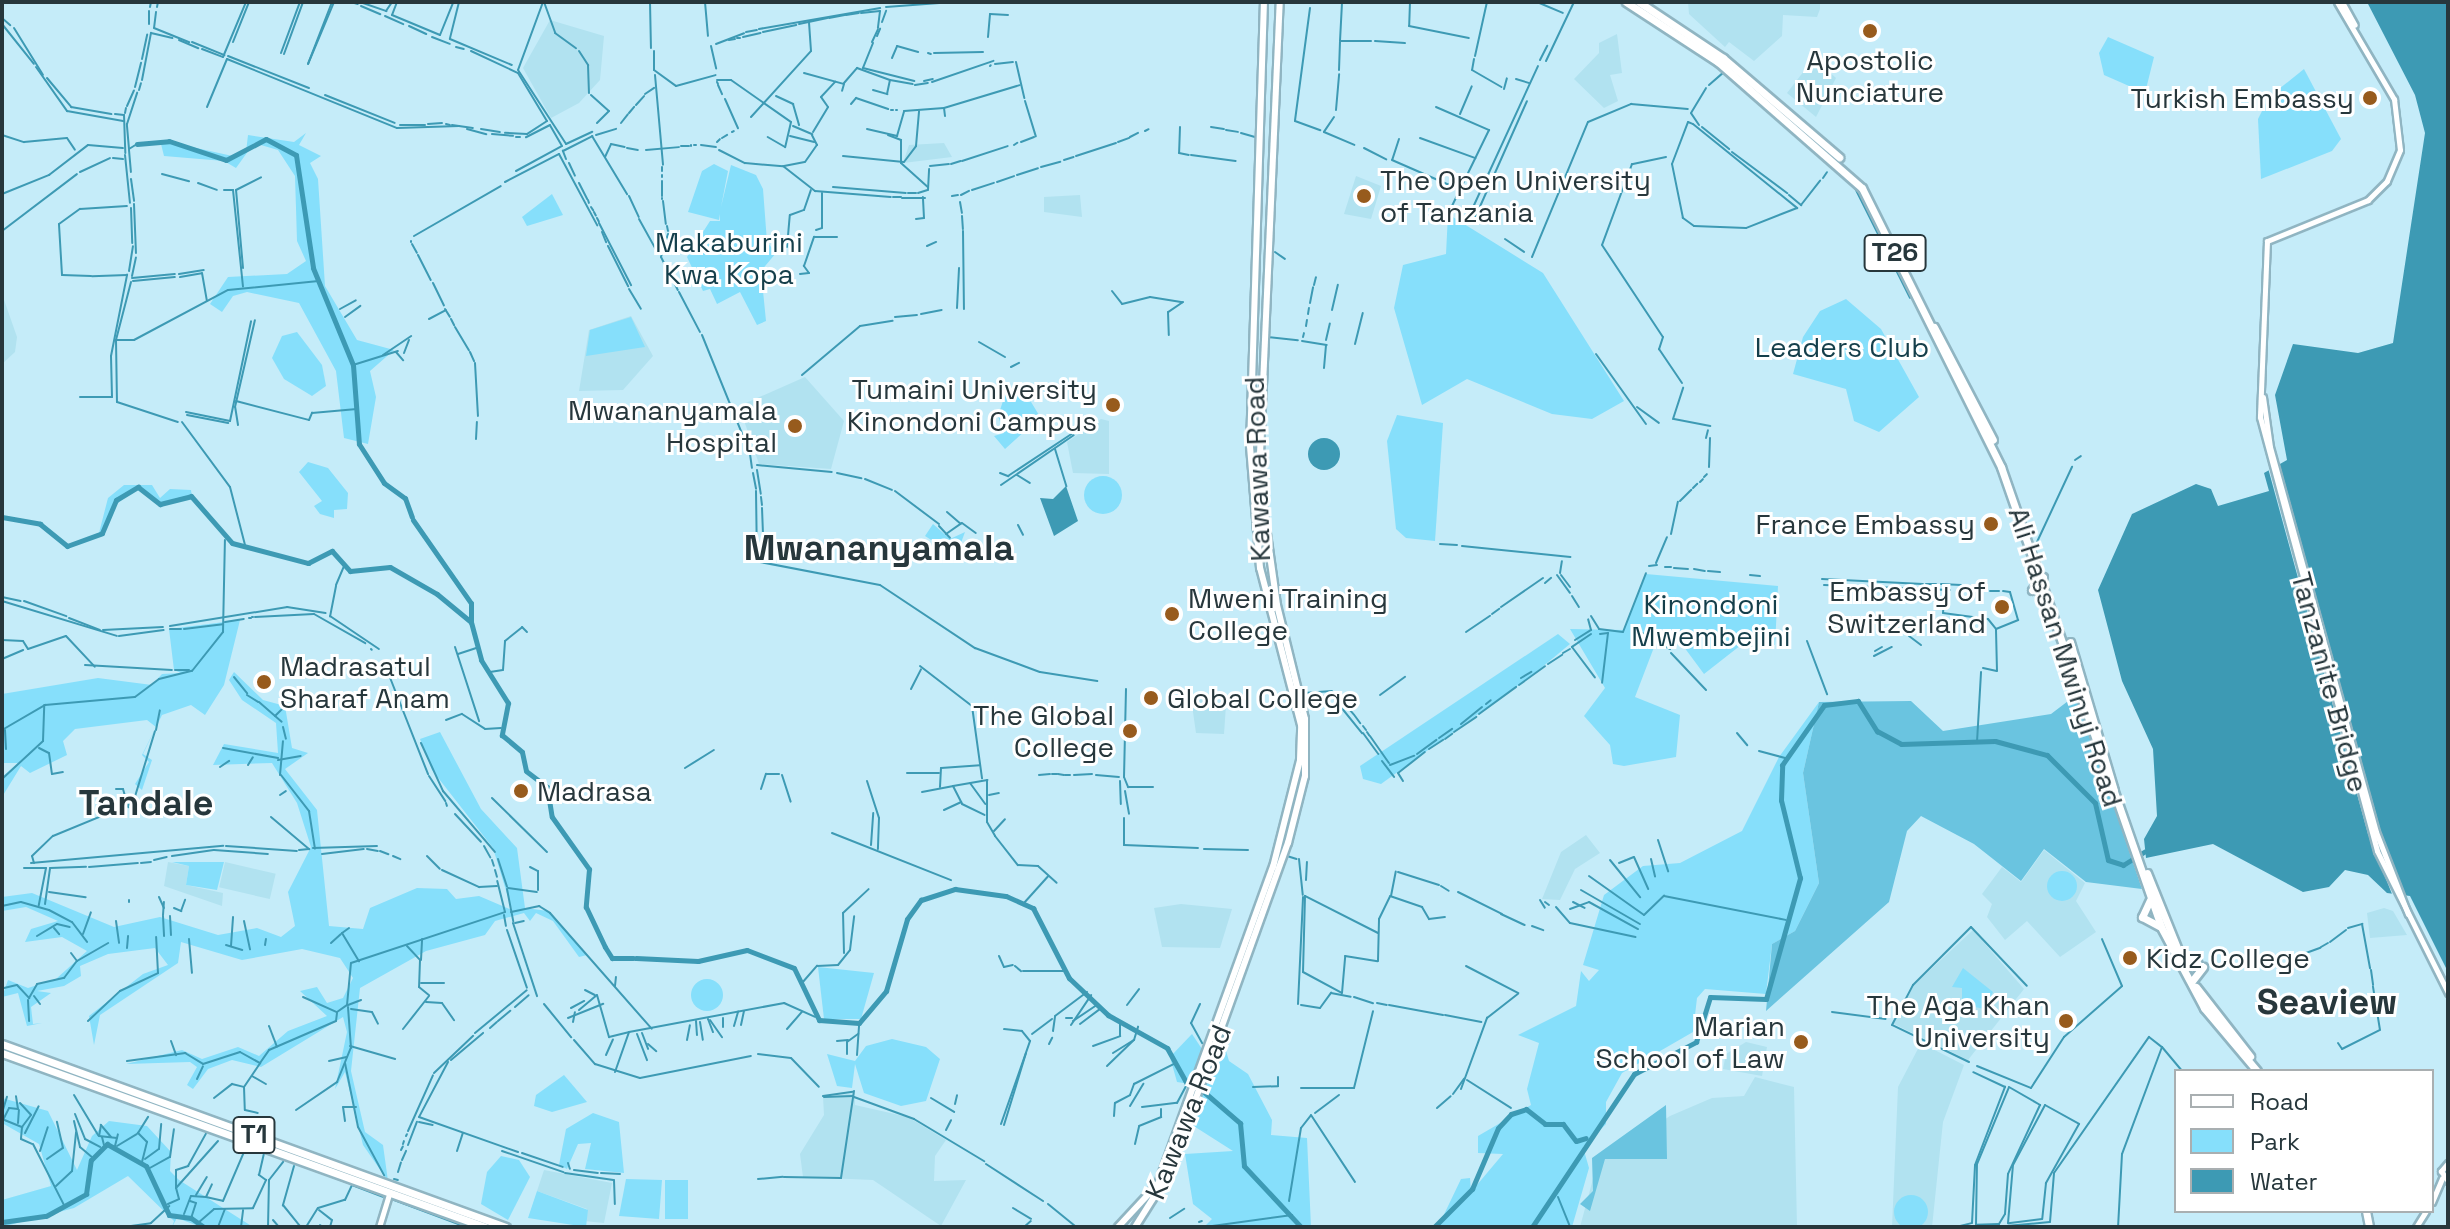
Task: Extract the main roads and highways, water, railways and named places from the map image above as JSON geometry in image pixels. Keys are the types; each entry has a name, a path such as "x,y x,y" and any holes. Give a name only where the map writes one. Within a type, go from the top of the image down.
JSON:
{"highway":[{"name":"Ali Hassan Mwinyi Road","path":"1626,2 1718,62 1862,188 1995,453 2043,576 2129,836"},
{"name":"Ali Hassan Mwinyi Road","path":"1639,2 1795,116 1865,186 2009,475 2129,836"},
{"path":"2032,590 2043,576"},
{"name":"T26","path":"2129,836 2192,981 2258,1069"},
{"name":"T26","path":"2143,868 2150,900 2161,927 2195,995 2258,1069"},
{"path":"2150,900 2142,917 2161,927"},
{"path":"2178,951 2200,965 2192,981"},
{"name":"T1","path":"2,1044 506,1227"},
{"name":"T1","path":"2,1053 485,1227"}],"main road":[{"name":"Kawawa Road","path":"1135,1227 1162,1191 1276,855 1302,744 1260,568 1250,446 1264,2"},
{"name":"Kawawa Road","path":"1118,1227 1154,1191 1197,1088 1288,843 1305,770 1305,719 1268,555 1259,477 1280,2"},
{"name":"Tanzanite Bridge","path":"2339,2 2397,97 2403,151 2390,182 2370,202 2268,242 2259,406 2371,833 2399,900"},
{"path":"1264,54 1276,52"},
{"path":"2399,900 2448,986"},
{"path":"2399,900 2448,993"},
{"path":"2434,1199 2446,1180 2448,1163"},
{"path":"379,1227 389,1194"}],"water":[{"path":"2367,2 2448,2 2448,972 2410,896 2387,893 2368,875 2345,870 2329,887 2303,892 2213,844 2146,858 2144,839 2157,816 2153,749 2122,681 2098,590 2132,514 2196,484 2211,489 2218,506 2269,491 2264,473 2287,460 2275,395 2293,344 2358,353 2393,343 2425,133 2415,95"},
{"path":"1324,438 1335,443 1340,454 1335,465 1324,470 1313,465 1308,454 1313,443"},
{"path":"1066,486 1078,521 1054,536 1040,498 1053,499"}],"waterway":[{"path":"150,7 151,2"},
{"path":"157,7 158,2"},
{"path":"202,49 223,57 246,2"},
{"path":"233,42 249,2"},
{"path":"281,53 300,2"},
{"path":"284,54 303,2"},
{"path":"332,2 308,64 334,2"},
{"path":"351,2 358,4"},
{"path":"360,2 386,11 392,2"},
{"path":"397,2 392,15 440,35 453,2"},
{"path":"459,2 450,39 512,65"},
{"path":"543,2 518,70 566,144 592,132"},
{"path":"544,2 555,33 576,48"},
{"path":"650,2 651,48"},
{"path":"705,2 708,36"},
{"path":"886,7 953,2"},
{"path":"1340,41 1342,2"},
{"path":"1410,2 1409,26 1469,38"},
{"path":"1475,56 1487,2"},
{"path":"1537,2 1563,13"},
{"path":"1546,61 1574,2"},
{"path":"361,6 380,14"},
{"path":"759,29 880,8"},
{"path":"1310,8 1295,121 1320,130"},
{"path":"149,11 149,24"},
{"path":"861,13 880,11 878,28"},
{"path":"882,22 886,11"},
{"path":"156,12 154,28 189,42"},
{"path":"846,15 859,13"},
{"path":"988,37 990,14 1008,15"},
{"path":"829,18 845,15"},
{"path":"385,16 403,24"},
{"path":"2,18 10,25"},
{"path":"799,24 827,18"},
{"path":"751,117 811,51 809,22"},
{"path":"2,24 34,64"},
{"path":"763,32 796,25"},
{"path":"409,26 426,34"},
{"path":"14,28 43,75"},
{"path":"872,42 878,29"},
{"path":"877,36 880,29"},
{"path":"746,32 757,30"},
{"path":"142,80 151,33 172,38"},
{"path":"716,44 744,33"},
{"path":"743,37 761,33"},
{"path":"142,59 147,35"},
{"path":"432,37 450,44"},
{"path":"729,40 735,39"},
{"path":"179,40 198,48"},
{"path":"1341,41 1371,41"},
{"path":"1375,41 1405,43"},
{"path":"192,42 224,55"},
{"path":"1339,70 1340,42"},
{"path":"873,43 863,68 914,81"},
{"path":"711,46 716,68"},
{"path":"892,58 897,46 918,52"},
{"path":"1540,60 1547,46"},
{"path":"456,47 464,49"},
{"path":"471,51 518,73 547,121 527,134 505,133"},
{"path":"579,51 588,65 589,93"},
{"path":"654,51 654,70 676,86 716,75"},
{"path":"934,53 983,52"},
{"path":"228,56 309,88"},
{"path":"207,107 227,59 397,128 459,126"},
{"path":"1474,59 1472,70 1501,87"},
{"path":"932,82 993,61"},
{"path":"995,64 1013,62"},
{"path":"1016,62 1024,98"},
{"path":"135,87 141,63"},
{"path":"1469,216 1538,66"},
{"path":"36,67 67,111 123,121"},
{"path":"844,83 857,68 890,80"},
{"path":"1709,85 1724,72"},
{"path":"804,73 844,84 842,91"},
{"path":"1336,110 1339,74"},
{"path":"655,75 663,165"},
{"path":"47,78 71,107 111,114"},
{"path":"1504,89 1507,78"},
{"path":"924,81 933,79"},
{"path":"1516,79 1529,83"},
{"path":"717,80 731,80 791,122 785,147 768,137"},
{"path":"873,90 887,94 890,80 913,84"},
{"path":"813,132 828,107 821,97 835,82"},
{"path":"139,90 141,83"},
{"path":"915,85 928,83"},
{"path":"718,85 722,94"},
{"path":"945,116 944,108 1020,85"},
{"path":"1460,114 1472,86"},
{"path":"645,94 654,88"},
{"path":"1699,125 1691,113 1706,88"},
{"path":"127,106 134,90"},
{"path":"137,93 127,124 129,149 137,144"},
{"path":"325,95 395,123"},
{"path":"591,95 609,111 597,123"},
{"path":"636,105 644,96"},
{"path":"776,96 793,104 799,125"},
{"path":"851,104 856,98 888,109"},
{"path":"725,99 738,128"},
{"path":"1025,101 1036,136"},
{"path":"1474,220 1527,101"},
{"path":"1532,257 1588,122 1631,104 1688,109"},
{"path":"629,113 634,107"},
{"path":"1436,107 1489,130 1451,208"},
{"path":"125,113 126,108"},
{"path":"867,129 897,136 904,111 944,108"},
{"path":"843,156 904,162 916,146 919,111"},
{"path":"115,114 124,115 125,153"},
{"path":"621,123 628,114"},
{"path":"1334,117 1324,132 1354,145"},
{"path":"1688,122 1693,124 1797,208 1746,228 1694,226 1683,218 1672,164 1688,122"},
{"path":"428,124 442,123"},
{"path":"446,124 450,125"},
{"path":"400,125 425,125"},
{"path":"452,125 473,128"},
{"path":"516,171 562,146 550,125 526,137"},
{"path":"793,126 812,134"},
{"path":"1180,127 1179,153 1189,155"},
{"path":"1211,127 1224,129"},
{"path":"1702,127 1729,149"},
{"path":"467,129 486,134"},
{"path":"481,129 500,132"},
{"path":"596,135 616,129"},
{"path":"1145,131 1149,129"},
{"path":"1226,130 1238,132"},
{"path":"1130,137 1138,133"},
{"path":"1241,133 1259,138"},
{"path":"492,134 513,136"},
{"path":"2,135 24,142 67,138 75,150"},
{"path":"722,138 727,135"},
{"path":"784,166 805,162 817,145 812,135"},
{"path":"888,135 901,140 901,163 928,187"},
{"path":"566,159 563,151 592,136 627,194"},
{"path":"790,136 814,142"},
{"path":"1021,142 1034,137"},
{"path":"1118,142 1129,138"},
{"path":"1420,138 1475,158"},
{"path":"137,144 169,141 226,160 266,139 296,155 313,268 353,365 359,444 384,483 405,498 412,517"},
{"path":"717,142 720,139"},
{"path":"1399,139 1392,160 1456,188"},
{"path":"1076,156 1116,143"},
{"path":"605,157 611,144 625,147"},
{"path":"2,194 49,175 88,145 123,148"},
{"path":"701,145 716,147"},
{"path":"681,146 689,146"},
{"path":"962,161 1008,146"},
{"path":"646,150 679,147"},
{"path":"627,148 638,150"},
{"path":"1364,148 1386,159"},
{"path":"129,150 131,172"},
{"path":"719,150 745,163 783,166 815,191 891,197"},
{"path":"1732,152 1787,193"},
{"path":"505,182 559,154 597,225"},
{"path":"125,155 130,203"},
{"path":"1191,155 1236,161"},
{"path":"1064,160 1074,157"},
{"path":"1666,157 1632,164 1602,245 1663,337 1659,349 1682,383"},
{"path":"80,172 110,158"},
{"path":"113,158 123,159"},
{"path":"951,164 961,161"},
{"path":"1041,167 1060,162"},
{"path":"569,163 575,176"},
{"path":"930,166 949,164"},
{"path":"1017,175 1038,168"},
{"path":"918,193 928,190 929,169"},
{"path":"1823,178 1827,172"},
{"path":"2,231 77,174"},
{"path":"162,174 189,181"},
{"path":"997,182 1014,176"},
{"path":"243,268 236,190 261,177"},
{"path":"131,179 134,201"},
{"path":"662,181 662,196"},
{"path":"1789,195 1801,205 1820,181"},
{"path":"198,183 217,190"},
{"path":"579,183 587,199"},
{"path":"972,190 994,183"},
{"path":"414,236 501,186"},
{"path":"1854,186 1910,298"},
{"path":"833,187 906,193"},
{"path":"224,190 233,190 243,286"},
{"path":"787,247 790,215 804,210 811,190"},
{"path":"961,195 969,191"},
{"path":"816,230 822,228 822,193"},
{"path":"908,193 916,193"},
{"path":"952,196 958,195"},
{"path":"629,196 639,217"},
{"path":"893,197 901,197"},
{"path":"916,219 924,218 923,197"},
{"path":"902,198 925,198"},
{"path":"663,201 666,224"},
{"path":"960,202 962,213"},
{"path":"134,204 136,253"},
{"path":"91,276 62,275 59,224 80,209 127,206"},
{"path":"131,208 132,243"},
{"path":"594,212 596,216"},
{"path":"962,216 963,229"},
{"path":"597,218 599,222"},
{"path":"639,219 658,253"},
{"path":"599,223 631,285"},
{"path":"667,226 668,231"},
{"path":"963,231 964,309"},
{"path":"602,232 606,242"},
{"path":"668,234 661,257 678,290"},
{"path":"800,274 809,273 804,266 814,237 837,237"},
{"path":"1505,239 1524,252"},
{"path":"927,246 936,242"},
{"path":"412,244 417,253"},
{"path":"129,271 133,246"},
{"path":"608,246 628,286"},
{"path":"1275,252 1285,259"},
{"path":"418,255 431,280"},
{"path":"132,276 136,257"},
{"path":"957,308 959,268"},
{"path":"179,274 204,270"},
{"path":"180,277 202,273 207,301"},
{"path":"132,278 175,274"},
{"path":"80,397 112,397 111,356 127,275 92,276"},
{"path":"133,281 175,277"},
{"path":"1314,285 1316,277"},
{"path":"131,282 116,340 134,340 228,290 319,281"},
{"path":"433,283 444,306"},
{"path":"1332,310 1338,285"},
{"path":"1310,303 1313,287"},
{"path":"629,289 641,309"},
{"path":"1112,291 1122,304 1150,297 1183,302 1168,312 1169,335"},
{"path":"679,292 700,332"},
{"path":"340,309 356,300"},
{"path":"345,317 360,306"},
{"path":"1308,314 1309,308"},
{"path":"445,309 450,317"},
{"path":"429,319 446,310"},
{"path":"921,314 942,310"},
{"path":"1355,344 1363,313"},
{"path":"895,317 917,315"},
{"path":"451,319 454,325"},
{"path":"238,425 235,407 255,320"},
{"path":"1306,326 1307,320"},
{"path":"186,412 230,421 251,321"},
{"path":"802,375 860,326 893,321"},
{"path":"1326,340 1330,323"},
{"path":"455,327 469,350"},
{"path":"1303,337 1304,333"},
{"path":"702,335 749,451"},
{"path":"383,355 411,336"},
{"path":"1267,337 1298,340"},
{"path":"116,340 117,402 178,422"},
{"path":"404,353 409,340"},
{"path":"1302,341 1327,345"},
{"path":"979,342 1005,357"},
{"path":"1324,368 1326,345"},
{"path":"353,365 398,351"},
{"path":"396,352 403,360"},
{"path":"470,352 474,361"},
{"path":"1596,354 1646,424"},
{"path":"475,363 478,416"},
{"path":"1011,367 1019,363"},
{"path":"1673,419 1683,388"},
{"path":"236,401 309,420 312,413 357,409"},
{"path":"1637,407 1659,423"},
{"path":"187,415 228,423"},
{"path":"1674,419 1710,426"},
{"path":"182,422 230,487 245,545"},
{"path":"476,439 477,422"},
{"path":"1706,438 1708,430"},
{"path":"1000,473 1008,476 1076,431"},
{"path":"1001,485 1074,435"},
{"path":"1709,467 1710,438"},
{"path":"1055,449 1066,486"},
{"path":"750,454 752,468"},
{"path":"2075,460 2081,456"},
{"path":"757,465 832,472"},
{"path":"2037,542 2072,467"},
{"path":"757,470 761,494"},
{"path":"753,473 756,489"},
{"path":"837,473 861,478"},
{"path":"1704,477 1707,474"},
{"path":"1017,475 1030,483"},
{"path":"865,479 892,490"},
{"path":"1700,482 1703,479"},
{"path":"1693,488 1697,484"},
{"path":"2,517 40,524 67,546 102,533 116,500 138,487 160,504 191,496 232,543 308,563 332,551 350,571 390,567 437,594 471,622 481,660 508,703 502,735 522,752 526,771 547,787 552,817 589,869 586,907 605,947 612,958 633,958"},
{"path":"1680,501 1691,490"},
{"path":"756,491 757,560"},
{"path":"895,491 939,524"},
{"path":"761,497 762,505"},
{"path":"1671,534 1678,502"},
{"path":"762,508 764,560"},
{"path":"947,512 961,524"},
{"path":"413,520 471,603 471,622"},
{"path":"946,534 962,523 976,533"},
{"path":"1018,525 1023,535"},
{"path":"939,526 950,538"},
{"path":"1656,563 1667,537"},
{"path":"2,730 45,705 135,697 159,679 192,671 223,632 225,540"},
{"path":"1440,544 1457,545"},
{"path":"1462,546 1570,557"},
{"path":"1560,573 1562,561"},
{"path":"760,562 880,585 975,648 1040,672 1097,681"},
{"path":"1649,566 1657,565"},
{"path":"336,585 344,566"},
{"path":"1665,567 1671,567"},
{"path":"1674,568 1688,569"},
{"path":"1694,569 1705,571"},
{"path":"1708,571 1720,572"},
{"path":"1591,616 1599,629 1623,632 1646,573"},
{"path":"1557,575 1570,593"},
{"path":"1561,575 1570,587"},
{"path":"1750,575 1760,576"},
{"path":"1501,607 1543,578"},
{"path":"1545,583 1551,578"},
{"path":"1822,579 1923,584"},
{"path":"1926,584 1936,584"},
{"path":"1941,584 1961,585"},
{"path":"1824,585 1950,590"},
{"path":"336,586 330,616 379,649"},
{"path":"1945,590 1943,613 1988,619 1996,629"},
{"path":"1965,591 1976,591"},
{"path":"1990,591 1999,591"},
{"path":"1983,668 1997,671 1996,629 2018,620 2010,592 2003,591"},
{"path":"1572,596 1579,607"},
{"path":"2,597 21,601"},
{"path":"2,601 117,636"},
{"path":"24,601 66,616"},
{"path":"170,626 287,607 326,613"},
{"path":"1492,614 1499,609"},
{"path":"255,617 314,614 365,643"},
{"path":"1466,632 1490,616"},
{"path":"69,618 100,630"},
{"path":"225,622 244,619"},
{"path":"1575,640 1591,630 1588,619"},
{"path":"184,629 223,624"},
{"path":"103,630 163,627"},
{"path":"490,672 503,670 505,641 522,627 527,632"},
{"path":"1632,627 1670,649"},
{"path":"170,629 181,629"},
{"path":"119,636 164,630"},
{"path":"1600,634 1608,633 1602,683"},
{"path":"1591,634 1572,647 1595,677"},
{"path":"2,640 23,641 28,649 66,636 95,667"},
{"path":"1909,636 1921,645"},
{"path":"1807,641 1827,694"},
{"path":"455,647 479,721"},
{"path":"1875,651 1882,647"},
{"path":"1874,656 1892,647"},
{"path":"458,654 477,648"},
{"path":"1563,653 1570,649"},
{"path":"2,659 23,650"},
{"path":"1671,653 1706,690"},
{"path":"1548,664 1562,655"},
{"path":"85,665 172,670"},
{"path":"920,666 972,706 982,778"},
{"path":"1519,685 1545,666"},
{"path":"911,689 921,669"},
{"path":"175,670 189,670"},
{"path":"387,670 428,774"},
{"path":"1521,678 1531,672"},
{"path":"1977,742 1981,672"},
{"path":"234,677 247,693"},
{"path":"1380,695 1405,677"},
{"path":"1479,714 1516,687"},
{"path":"1124,777 1126,689"},
{"path":"1304,693 1332,691"},
{"path":"1336,694 1354,715"},
{"path":"247,695 258,702"},
{"path":"1304,697 1319,696"},
{"path":"1321,696 1332,696 1362,733"},
{"path":"1486,704 1491,700"},
{"path":"1532,1227 1634,1074 1696,1042 1710,997 1766,999 1800,878 1781,800 1782,765 1824,705 1858,701 1877,731 1901,744 1995,741 2047,755 2095,803 2108,860 2123,865 2144,852"},
{"path":"259,702 282,722"},
{"path":"2,779 43,741 44,705"},
{"path":"1461,724 1482,707"},
{"path":"275,716 282,709"},
{"path":"156,730 160,710"},
{"path":"446,720 462,714 485,729 501,728"},
{"path":"1355,716 1360,723"},
{"path":"1454,732 1476,717"},
{"path":"1363,726 1366,730"},
{"path":"283,727 286,739"},
{"path":"1439,738 1452,729"},
{"path":"5,730 6,749"},
{"path":"34,863 32,856 53,836 133,803 155,731"},
{"path":"1363,733 1378,754"},
{"path":"1737,733 1747,745"},
{"path":"1445,739 1452,734"},
{"path":"1370,736 1389,763"},
{"path":"1417,754 1436,740"},
{"path":"1429,749 1443,740"},
{"path":"280,775 283,741"},
{"path":"421,743 443,791 495,852"},
{"path":"39,748 49,753 52,774 63,772"},
{"path":"223,748 278,758"},
{"path":"685,768 714,750"},
{"path":"1759,751 1785,758"},
{"path":"1403,781 1398,773 1425,752"},
{"path":"278,760 301,756"},
{"path":"1390,765 1414,756"},
{"path":"248,765 253,757"},
{"path":"220,767 229,761"},
{"path":"1382,761 1394,777"},
{"path":"940,787 941,768 980,765"},
{"path":"907,773 939,773"},
{"path":"761,789 766,774 779,774"},
{"path":"1039,775 1050,774"},
{"path":"1052,774 1057,774"},
{"path":"1058,774 1064,775"},
{"path":"1074,775 1092,774"},
{"path":"281,775 309,811 315,849"},
{"path":"782,775 791,802"},
{"path":"1065,775 1070,775"},
{"path":"1096,775 1119,777"},
{"path":"429,776 445,801"},
{"path":"1124,777 1128,787 1153,787"},
{"path":"953,786 987,780 987,822 995,836 1018,865 1038,866 1057,883"},
{"path":"867,781 879,818 878,849"},
{"path":"1120,781 1121,804"},
{"path":"970,783 985,804"},
{"path":"922,792 953,786 962,804 985,815"},
{"path":"116,789 123,789 128,807"},
{"path":"280,795 286,791"},
{"path":"1125,791 1129,814"},
{"path":"989,795 999,793"},
{"path":"492,798 547,852"},
{"path":"944,810 961,802"},
{"path":"871,845 873,813"},
{"path":"455,814 481,842"},
{"path":"271,817 309,849"},
{"path":"1124,818 1124,845 1198,848"},
{"path":"994,831 1005,819"},
{"path":"832,833 951,880"},
{"path":"1658,840 1668,871"},
{"path":"31,863 223,846"},
{"path":"226,846 297,851"},
{"path":"313,848 377,846"},
{"path":"484,846 490,857"},
{"path":"299,850 309,849"},
{"path":"322,854 364,849"},
{"path":"367,849 378,851"},
{"path":"1204,849 1248,850"},
{"path":"172,856 214,850 268,854"},
{"path":"380,851 388,854"},
{"path":"393,856 400,859"},
{"path":"427,856 440,869"},
{"path":"1287,856 1297,859"},
{"path":"154,860 167,857"},
{"path":"1619,863 1634,857 1648,889"},
{"path":"498,859 507,887"},
{"path":"1299,859 1303,895"},
{"path":"1651,859 1655,877"},
{"path":"492,860 494,866"},
{"path":"1610,860 1640,897"},
{"path":"141,863 151,862"},
{"path":"1306,880 1307,862"},
{"path":"89,867 138,863"},
{"path":"45,904 50,868 86,867"},
{"path":"530,867 538,871 538,890"},
{"path":"24,868 46,868 39,905"},
{"path":"442,870 479,887 497,886"},
{"path":"495,870 497,877"},
{"path":"1391,896 1396,871"},
{"path":"1398,872 1439,885"},
{"path":"1024,903 1048,876"},
{"path":"1589,876 1644,915 1664,896 1786,920"},
{"path":"303,997 337,1012 347,1005 351,963 505,912 497,881"},
{"path":"1441,886 1449,891"},
{"path":"508,888 537,892"},
{"path":"507,889 513,921"},
{"path":"844,953 843,913 869,889"},
{"path":"636,958 698,961 747,950 794,968 819,1020 859,1023 886,991 907,919 921,900 955,889 1006,896 1033,908 1069,978 1108,1015 1167,1048 1187,1084 1202,1091"},
{"path":"1581,890 1640,924"},
{"path":"49,892 86,897"},
{"path":"1458,892 1502,914"},
{"path":"1378,933 1305,896 1303,972 1342,993 1345,956 1378,961 1379,919 1390,896 1422,907 1429,919 1445,917"},
{"path":"159,897 164,908"},
{"path":"1298,1004 1303,897"},
{"path":"174,908 181,911 185,900"},
{"path":"1540,900 1545,908"},
{"path":"2,906 21,902 49,910 72,922 87,942"},
{"path":"163,915 164,902"},
{"path":"1545,902 1549,905"},
{"path":"1573,902 1585,908"},
{"path":"1570,909 1589,902 1638,929"},
{"path":"511,912 539,906 550,913 652,1029"},
{"path":"1556,907 1570,923 1636,937"},
{"path":"83,934 91,912"},
{"path":"1501,914 1525,925"},
{"path":"504,915 506,926"},
{"path":"163,916 164,936"},
{"path":"170,916 171,935"},
{"path":"802,983 817,966 838,965 850,950 854,916"},
{"path":"231,946 233,917"},
{"path":"116,921 119,943"},
{"path":"244,921 250,949"},
{"path":"515,923 524,921"},
{"path":"513,923 537,996"},
{"path":"37,936 57,924 70,927"},
{"path":"2348,928 2362,924 2370,968"},
{"path":"1532,926 1543,930"},
{"path":"1969,1062 1892,1025 1913,985 1971,927 2027,986"},
{"path":"54,928 59,934"},
{"path":"349,928 342,933 359,961"},
{"path":"507,930 527,988"},
{"path":"2330,942 2346,930"},
{"path":"331,943 341,934"},
{"path":"127,948 128,936"},
{"path":"88,1021 120,991 158,973 156,937"},
{"path":"189,939 192,973"},
{"path":"265,945 266,939"},
{"path":"421,960 422,939"},
{"path":"1977,1066 2031,1088 2064,1037 2122,986 2102,939"},
{"path":"71,953 77,961 108,943"},
{"path":"2321,947 2328,943"},
{"path":"226,945 242,950"},
{"path":"407,946 420,960 419,987 429,995"},
{"path":"2295,957 2320,948"},
{"path":"999,956 1004,967 1013,965"},
{"path":"4,988 17,985 29,998 37,984 64,978 77,961"},
{"path":"1015,966 1021,971"},
{"path":"1466,966 1518,993"},
{"path":"2371,970 2373,985"},
{"path":"1023,971 1063,971"},
{"path":"615,986 616,977"},
{"path":"421,983 444,983"},
{"path":"2338,1043 2342,1049 2380,1030 2373,987"},
{"path":"1127,1005 1139,989"},
{"path":"475,1033 527,990"},
{"path":"585,990 595,995"},
{"path":"1053,1031 1055,1016 1087,992"},
{"path":"1301,1005 1320,1008 1331,993 1351,997"},
{"path":"1461,1089 1487,1018 1518,994"},
{"path":"515,1007 529,995"},
{"path":"579,1010 597,995 609,1037 629,1032"},
{"path":"1071,1025 1091,995"},
{"path":"34,996 40,1004"},
{"path":"403,1029 429,996"},
{"path":"1354,997 1373,1003"},
{"path":"28,1000 29,1021"},
{"path":"348,1005 361,1000"},
{"path":"571,1008 584,1001"},
{"path":"426,1002 442,1003 454,1020"},
{"path":"615,1072 629,1032 784,1003 815,1017"},
{"path":"1377,1003 1387,1005"},
{"path":"544,1004 571,1037"},
{"path":"568,1018 603,1004"},
{"path":"1073,1021 1098,1004"},
{"path":"1200,1004 1191,1023 1202,1043"},
{"path":"1389,1005 1443,1015"},
{"path":"296,1110 337,1082 351,1048 348,1007"},
{"path":"1080,1024 1101,1008"},
{"path":"351,1009 372,1012 378,1024"},
{"path":"498,1021 510,1011"},
{"path":"741,1025 744,1011"},
{"path":"1301,1088 1354,1088 1373,1011"},
{"path":"573,1022 575,1012"},
{"path":"734,1026 738,1012"},
{"path":"787,1029 802,1012"},
{"path":"1832,1012 1886,1019"},
{"path":"127,1061 185,1053 203,1064 240,1052 260,1063 269,1050 336,1021 337,1013"},
{"path":"1445,1015 1481,1022"},
{"path":"723,1018 723,1027"},
{"path":"1066,1018 1072,1018"},
{"path":"708,1019 713,1032"},
{"path":"1032,1034 1052,1019"},
{"path":"710,1020 722,1037"},
{"path":"696,1021 697,1035"},
{"path":"490,1028 497,1022"},
{"path":"700,1022 703,1040"},
{"path":"1093,1046 1120,1036 1120,1022"},
{"path":"857,1055 859,1023"},
{"path":"687,1040 690,1025"},
{"path":"269,1026 277,1047"},
{"path":"1113,1053 1134,1040 1138,1027"},
{"path":"1001,1124 1030,1041 1022,1031 1004,1029"},
{"path":"451,1060 483,1033"},
{"path":"642,1033 648,1049"},
{"path":"637,1034 647,1060"},
{"path":"847,1054 847,1042 858,1034"},
{"path":"434,1073 473,1036"},
{"path":"1995,1227 2050,1222 2054,1173 2149,1037 2162,1047 2122,1154 2118,1227"},
{"path":"1049,1044 1052,1038"},
{"path":"606,1055 613,1039"},
{"path":"574,1040 595,1064 640,1078 751,1056"},
{"path":"837,1041 848,1040"},
{"path":"1107,1066 1134,1040"},
{"path":"171,1041 176,1055"},
{"path":"648,1044 656,1051"},
{"path":"350,1046 395,1059"},
{"path":"2162,1047 2180,1069"},
{"path":"1004,1125 1026,1053"},
{"path":"758,1054 791,1058 819,1087"},
{"path":"329,1061 347,1057"},
{"path":"448,1062 419,1117 518,1152"},
{"path":"214,1098 232,1084 244,1087 260,1063"},
{"path":"345,1063 358,1127 384,1175"},
{"path":"1114,1116 1115,1103 1130,1095 1134,1084 1176,1063"},
{"path":"197,1079 203,1066"},
{"path":"1956,1227 1972,1223 1975,1165 2005,1087 1973,1072"},
{"path":"52,1075 79,1085"},
{"path":"408,1131 433,1075"},
{"path":"252,1076 266,1084"},
{"path":"1253,1087 1278,1086 1278,1077"},
{"path":"1453,1094 1464,1079"},
{"path":"1467,1080 1511,1108"},
{"path":"1130,1106 1143,1084"},
{"path":"1142,1107 1177,1103 1187,1084"},
{"path":"244,1087 245,1110 258,1113"},
{"path":"2009,1087 2040,1105 2008,1174 2005,1214 1999,1224 1976,1225 1977,1164 2009,1087"},
{"path":"784,1177 841,1178 854,1091"},
{"path":"823,1096 853,1092"},
{"path":"1204,1092 1240,1123 1244,1166 1301,1227"},
{"path":"74,1095 98,1135"},
{"path":"955,1104 957,1095"},
{"path":"1315,1113 1339,1095"},
{"path":"3,1120 9,1108 18,1109 16,1096"},
{"path":"824,1097 853,1096"},
{"path":"1437,1108 1451,1096"},
{"path":"2,1113 7,1097"},
{"path":"854,1097 914,1119 984,1161"},
{"path":"931,1098 954,1112"},
{"path":"20,1103 31,1115 22,1127"},
{"path":"2045,1105 2079,1124 2046,1183 2042,1219 2008,1223 2013,1165 2045,1105"},
{"path":"25,1133 39,1106"},
{"path":"345,1121 343,1107 356,1107"},
{"path":"1135,1144 1139,1126 1161,1117 1161,1109"},
{"path":"1434,1227 1472,1189 1498,1128 1511,1114 1526,1109 1545,1124 1563,1124 1576,1141 1586,1138"},
{"path":"18,1123 19,1110"},
{"path":"75,1114 85,1139 100,1147"},
{"path":"1289,1201 1301,1128 1311,1115 1355,1182"},
{"path":"142,1162 147,1142 138,1133 148,1117"},
{"path":"2,1119 22,1127 21,1139 32,1144"},
{"path":"946,1130 951,1120"},
{"path":"74,1121 80,1147 93,1158"},
{"path":"47,1159 63,1148 57,1122"},
{"path":"408,1145 417,1122"},
{"path":"419,1122 433,1125"},
{"path":"145,1159 159,1149 161,1124"},
{"path":"111,1137 101,1125 99,1136 117,1138"},
{"path":"40,1151 48,1127"},
{"path":"148,1169 170,1157 174,1129"},
{"path":"56,1186 72,1171 76,1132"},
{"path":"457,1151 463,1133"},
{"path":"115,1146 118,1134"},
{"path":"117,1146 137,1134"},
{"path":"176,1188 176,1170 188,1166 206,1134"},
{"path":"102,1137 104,1145"},
{"path":"168,1204 179,1199 176,1188 218,1141"},
{"path":"239,1142 466,1227"},
{"path":"33,1144 64,1205"},
{"path":"46,1216 86,1194 91,1160 107,1144 146,1166 169,1215 191,1218"},
{"path":"206,1197 223,1201 247,1145"},
{"path":"401,1150 403,1146"},
{"path":"402,1160 406,1151"},
{"path":"502,1151 563,1172"},
{"path":"198,1223 214,1209 253,1208 266,1180 259,1175 264,1153"},
{"path":"522,1153 563,1167"},
{"path":"268,1227 269,1180 283,1162"},
{"path":"398,1172 401,1162"},
{"path":"568,1163 570,1169"},
{"path":"986,1164 1043,1201"},
{"path":"294,1166 283,1205 301,1227"},
{"path":"574,1170 598,1173"},
{"path":"565,1173 614,1180 615,1204"},
{"path":"601,1173 620,1174"},
{"path":"196,1195 207,1177"},
{"path":"758,1179 783,1177"},
{"path":"394,1179 398,1180"},
{"path":"184,1214 191,1196 206,1197 212,1184"},
{"path":"306,1227 318,1208 345,1200 352,1185 383,1197"},
{"path":"1558,1197 1570,1227"},
{"path":"190,1201 196,1203 191,1218"},
{"path":"1048,1204 1076,1227"},
{"path":"124,1227 151,1223 169,1206"},
{"path":"1013,1208 1031,1219"},
{"path":"218,1227 225,1209"},
{"path":"1170,1218 1184,1209"},
{"path":"241,1227 243,1210"},
{"path":"319,1210 332,1220 330,1227"},
{"path":"1205,1227 1292,1215"},
{"path":"2,1222 45,1216"},
{"path":"191,1218 204,1227"},
{"path":"273,1220 279,1227"},
{"path":"1024,1227 1031,1221"}],"place":[{"name":"Apostolic Nunciature","path":"1870,31"},
{"name":"Turkish Embassy","path":"2370,98"},
{"name":"The Open University of Tanzania","path":"1364,196"},
{"name":"Tumaini University Kinondoni Campus","path":"1113,405"},
{"name":"Mwananyamala Hospital","path":"795,426"},
{"name":"France Embassy","path":"1991,524"},
{"name":"Embassy of Switzerland","path":"2002,607"},
{"name":"Mweni Training College","path":"1172,614"},
{"name":"Madrasatul Sharaf Anam","path":"264,682"},
{"name":"Global College","path":"1151,698"},
{"name":"The Global College","path":"1130,731"},
{"name":"Madrasa","path":"521,791"},
{"name":"Kidz College","path":"2130,958"},
{"name":"The Aga Khan University","path":"2066,1021"},
{"name":"Marian School of Law","path":"1801,1042"}],"district":[{"name":"Mwananyamala","path":"879,549"},
{"name":"Tandale","path":"146,804"},
{"name":"Seaview","path":"2327,1003"}],"park label":[{"name":"Makaburini Kwa Kopa","path":"729,258"},
{"name":"Leaders Club","path":"1842,347"},
{"name":"Kinondoni Mwembejini","path":"1711,620"}]}
